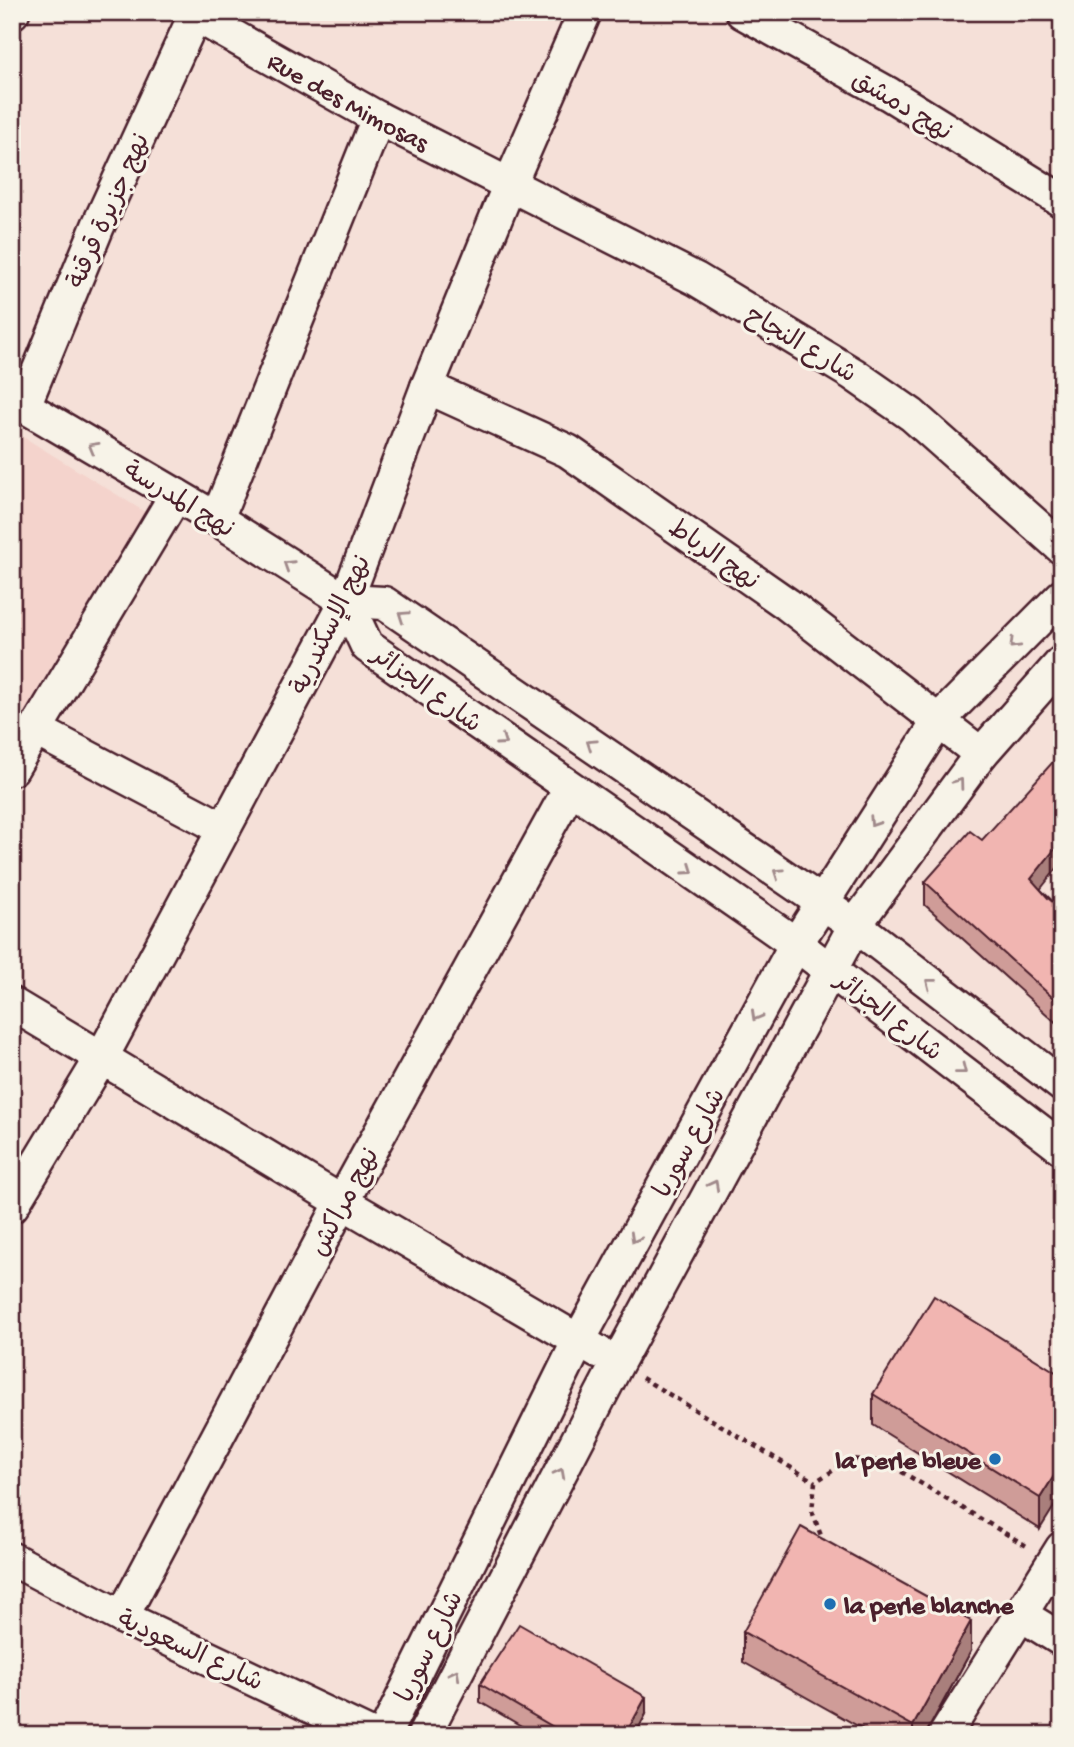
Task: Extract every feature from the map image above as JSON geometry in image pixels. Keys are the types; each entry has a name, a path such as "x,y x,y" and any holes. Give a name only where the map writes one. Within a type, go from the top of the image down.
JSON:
{"street":[{"name":"نهج الإسكندرية","path":"12,1206 102,1057 346,601 427,387 509,186 585,12"},
{"name":"نهج دمشق","path":"741,12 889,94 1062,201"},
{"name":"Rue des Mimosas","path":"192,14 378,118 509,186"},
{"name":"نهج جزيرة قرقنة","path":"18,403 192,14"},
{"path":"217,519 378,118"},
{"name":"شارع النجاح","path":"509,186 696,279 853,374 912,415 1062,548"},
{"name":"نهج الرباط","path":"427,387 568,451 787,604 940,719 981,754"},
{"name":"نهج المدرسة","path":"18,403 217,519 346,601"},
{"path":"12,769 176,495"},
{"name":"شارع سوريا","path":"384,1735 579,1340 796,944 940,719 1062,596"},
{"name":"شارع الجزائر","path":"1062,1085 855,925 384,603 346,601 367,646 796,944 1062,1148"},
{"name":"شارع سوريا","path":"424,1735 617,1364 855,925 981,754 1062,662"},
{"path":"36,730 224,829"},
{"name":"نهج مراكش","path":"122,1617 341,1202 570,789"},
{"path":"12,1004 617,1364"},
{"path":"944,1735 1057,1555"},
{"name":"شارع السعودية","path":"12,1559 122,1617 371,1735"},
{"path":"1020,1614 1062,1640"}],"path":[{"path":"617,1364 815,1482"},
{"path":"815,1482 851,1459 885,1462 1057,1555"},
{"path":"815,1482 812,1511 824,1546"}],"shaded area":[{"path":"12,430 145,512 12,732"}],"building":[{"path":"1062,752 1062,840 1031,879 1062,910 1062,1006 925,882 970,831 982,840"},
{"name":"la perle bleue","path":"934,1296 1062,1376 1062,1463 1040,1498 873,1394"},
{"name":"la perle blanche","path":"801,1527 971,1621 913,1726 743,1632"},
{"path":"519,1624 646,1697 625,1735 567,1735 480,1684"}],"place":[{"name":"la perle bleue","path":"995,1459"},
{"name":"la perle blanche","path":"830,1604"}]}
